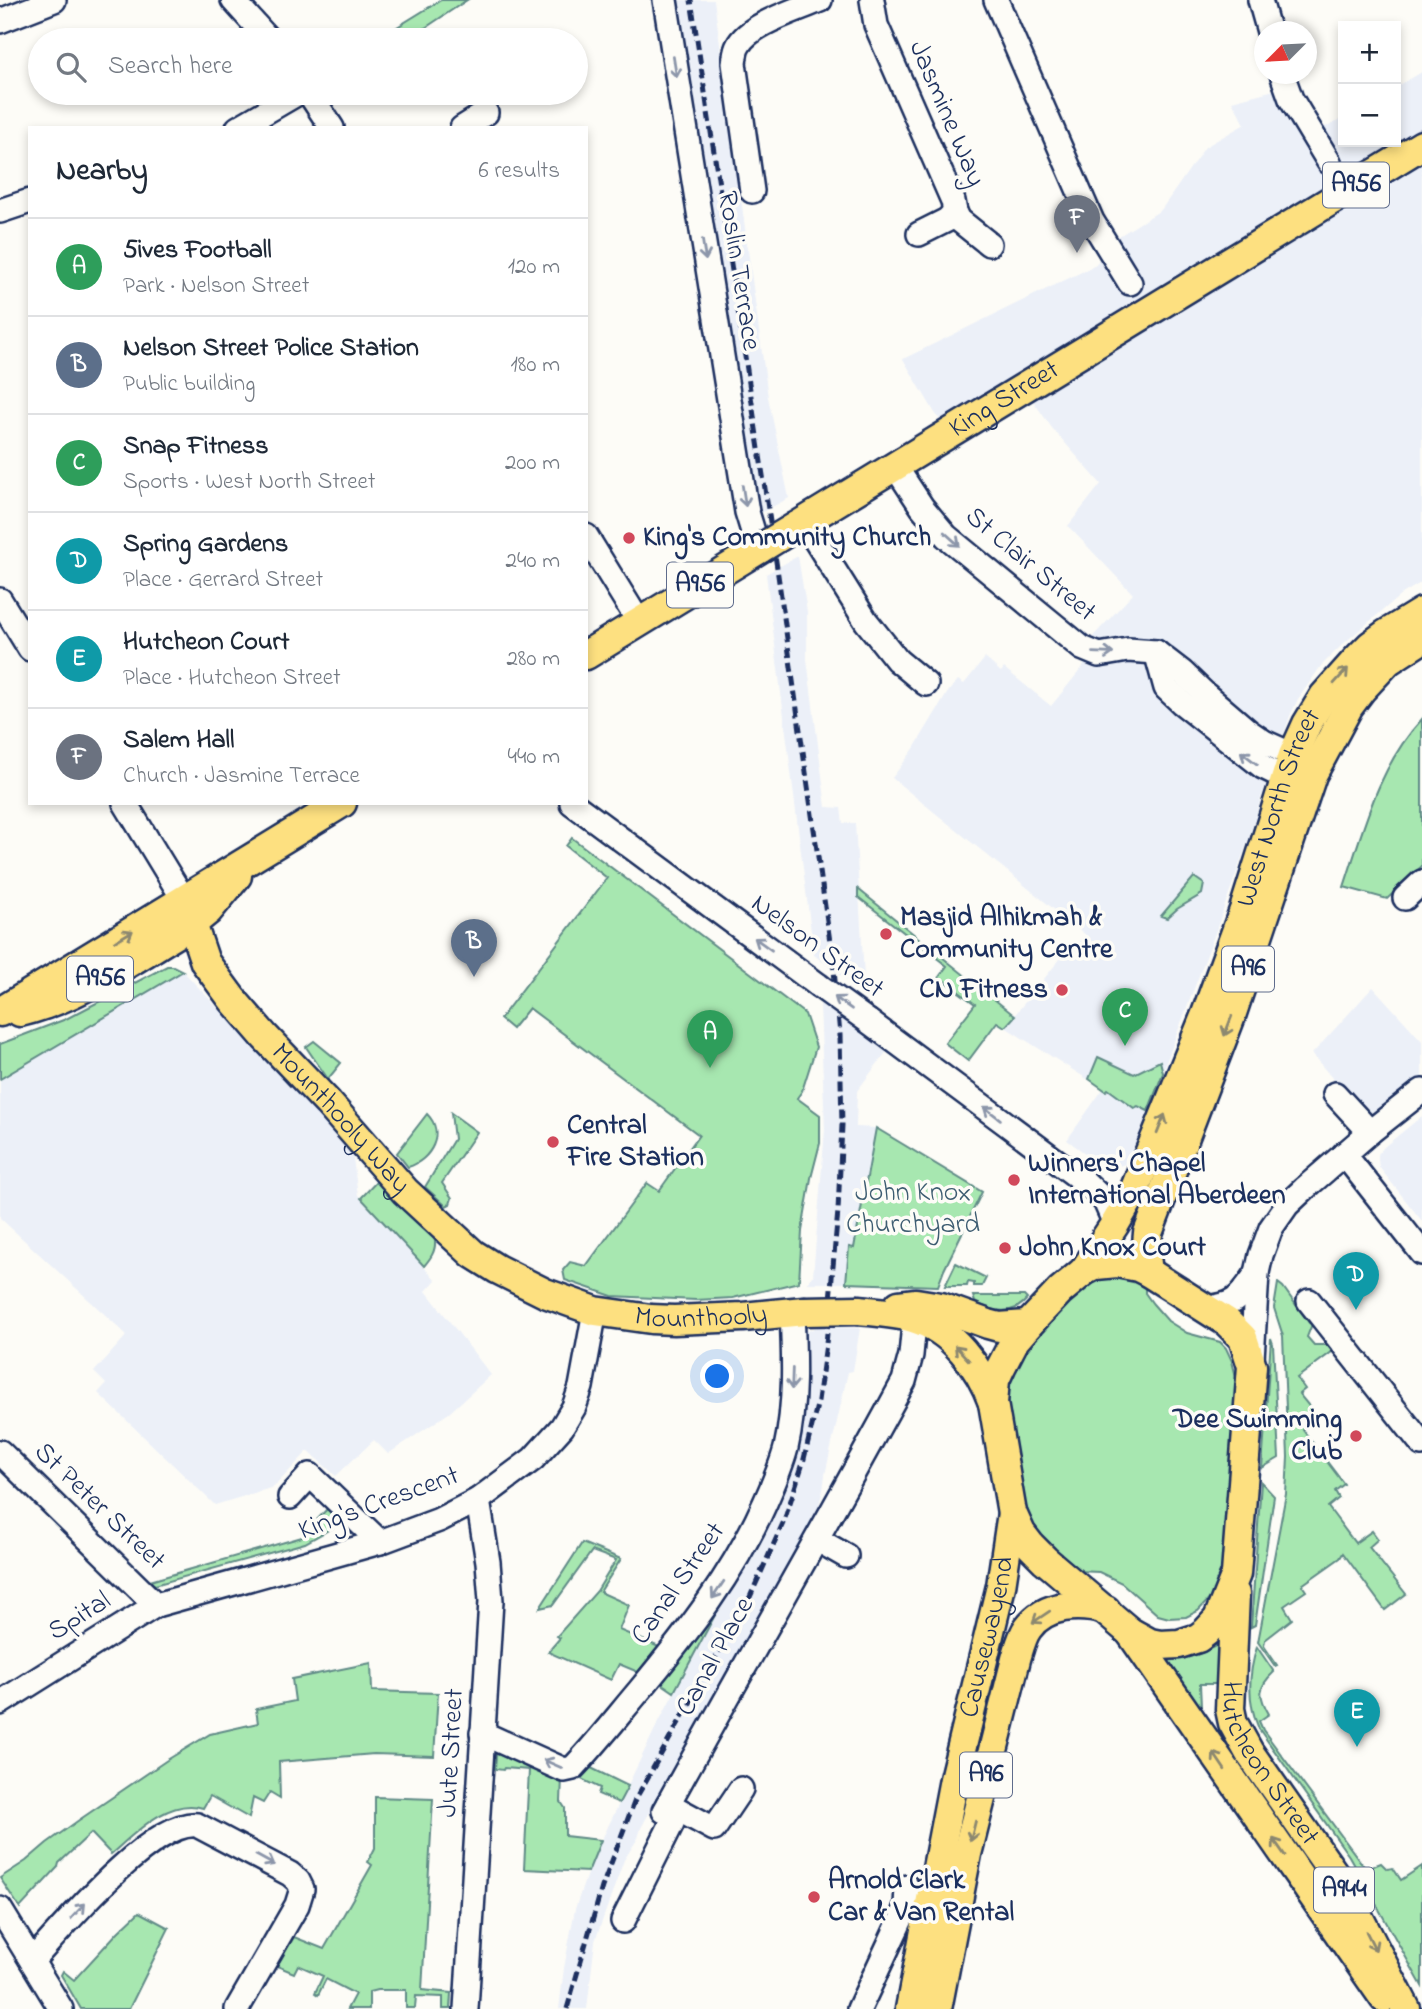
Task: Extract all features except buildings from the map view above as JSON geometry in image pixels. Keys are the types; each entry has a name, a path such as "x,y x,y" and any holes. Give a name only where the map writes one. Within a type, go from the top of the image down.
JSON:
{"main road":[{"name":"King Street","path":"588,653 1422,145"},
{"name":"West North Street","path":"1149,1272 1146,1256 1148,1233 1231,1016 1307,724 1339,677 1371,645 1422,612"},
{"name":"West North Street","path":"1084,1271 1133,1193 1206,1014 1297,769 1388,661 1422,639"},
{"name":"A956","path":"0,1013 22,1012 63,997 104,976 188,912 208,911 253,858 339,805"},
{"name":"Mounthooly Way","path":"188,912 205,962 233,1000 405,1191 472,1254 545,1293"},
{"name":"A96","path":"1117,1263 1149,1272 1227,1322 1243,1338 1252,1366 1236,1574 1218,1619 1206,1633 1179,1644 1160,1645 1130,1632 1031,1546 1021,1533 1012,1513 993,1403 995,1380 1015,1340 1060,1291 1084,1271 1096,1265 1117,1263"},
{"name":"Mounthooly","path":"545,1293 595,1311 651,1320 798,1311 951,1309 999,1327 1028,1325"},
{"path":"915,1311 961,1350 982,1377 993,1403"},
{"name":"Causewayend","path":"910,2009 954,1779 1001,1586 1012,1513"},
{"name":"Hutcheon Street","path":"1236,1574 1230,1709 1233,1723 1249,1752 1342,1885 1406,2009"},
{"name":"Causewayend","path":"937,2009 967,1854 1024,1636 1033,1622 1050,1611 1081,1605 1106,1610"},
{"name":"Hutcheon Street","path":"1130,1632 1392,2009"}],"street":[{"path":"0,21 54,0"},
{"path":"233,0 258,28"},
{"name":"Roslin Terrace","path":"665,0 747,512 761,548"},
{"path":"752,191 734,63 738,46 758,27 820,0"},
{"name":"Jasmine Way","path":"872,0 876,25 953,201 955,212 964,225 989,244"},
{"path":"996,0 1092,221 1130,283"},
{"path":"1260,0 1266,21"},
{"path":"1286,84 1291,99 1329,162"},
{"path":"241,126 277,105"},
{"path":"317,105 331,126"},
{"path":"465,126 486,113"},
{"path":"0,211 28,202"},
{"name":"Jasmine Way","path":"919,234 947,220 955,212"},
{"name":"St Clair Street","path":"895,467 946,536 1082,648 1100,655 1128,650 1156,652 1166,688 1174,695 1254,761 1297,769"},
{"path":"801,524 866,621 897,660 926,684"},
{"path":"588,539 639,622"},
{"path":"0,600 28,646"},
{"path":"126,805 188,912"},
{"name":"Nelson Street","path":"575,805 1086,1183 1105,1201 1115,1224"},
{"path":"1405,898 1422,881"},
{"path":"1252,1366 1257,1273 1266,1241 1278,1217 1287,1205 1344,1154 1422,1091"},
{"path":"1335,1094 1370,1132"},
{"path":"1344,1154 1422,1253"},
{"path":"1206,1308 1226,1306 1239,1298 1257,1273"},
{"path":"1309,1301 1422,1444"},
{"name":"King's Crescent","path":"156,1605 380,1542 439,1520 478,1500 533,1459 562,1427 574,1407 581,1387 595,1311"},
{"name":"Canal Street","path":"482,1733 564,1770 573,1768 711,1600 748,1538 773,1484 785,1450 789,1432 798,1311"},
{"name":"Canal Place","path":"650,1837 818,1540 904,1381 911,1355 915,1311"},
{"name":"St Peter Street","path":"0,1452 156,1605"},
{"path":"290,1497 310,1475 380,1542"},
{"name":"Jute Street","path":"466,2009 491,1601 478,1500"},
{"path":"818,1540 846,1556"},
{"name":"Spital","path":"0,1703 156,1605"},
{"path":"668,1804 714,1829 741,1790"},
{"name":"Canal Place","path":"623,1921 672,1823 668,1804"},
{"path":"32,1961 129,1860 179,1826 197,1825 290,1874 302,1889 297,1905 237,2009"},
{"path":"859,2009 901,1919 906,1906 907,1887"},
{"path":"0,1909 61,2009"}],"shaded area":[{"path":"675,0 714,0 768,397 789,498 759,514"},
{"path":"1422,72 1422,582 1402,594 1343,644 1321,666 1298,699 1214,936 1128,1163 1108,1170 1067,1140 1103,1089 1005,1027 1069,948 1087,936 892,778 913,750 948,692 958,680 964,684 985,658 1001,672 1004,668 1051,706 1086,663 1089,652 1082,648 1133,594 1068,526 1101,484 1052,428 1024,388 950,433 903,359 1096,265 1106,244 1161,210 1205,147 1245,124 1232,101 1286,87 1309,129 1329,126 1338,121 1338,147 1401,147 1401,84"},
{"path":"798,556 807,612 807,659 826,807 841,808 843,823 855,823 865,994 814,955 766,574"},
{"path":"183,971 352,1151 358,1195 436,1280 426,1291 491,1375 449,1413 388,1454 374,1440 336,1476 308,1451 274,1487 215,1505 98,1393 106,1384 94,1372 127,1335 0,1218 0,1079"},
{"path":"1373,987 1422,1041 1422,1078 1368,1121 1312,1054"},
{"path":"820,1004 887,1051 857,1091 856,1127 876,1128 854,1248 849,1248 846,1283 807,1283 813,1276 825,1130"},
{"path":"1422,1116 1422,1221 1379,1167 1378,1154"},
{"path":"818,1327 860,1328 853,1371 848,1372 815,1519 624,1860 595,1941 587,2009 559,2009 575,1909 591,1862 655,1729 771,1507 803,1333"}],"green space":[{"path":"441,0 467,0 425,28 396,28"},
{"path":"1422,719 1422,866 1387,899 1344,887 1383,777"},
{"path":"572,838 805,1014 816,1047 802,1091 797,1098 820,1115 820,1143 802,1231 799,1282 733,1298 696,1300 612,1296 565,1280 563,1270 570,1262 586,1266 647,1183 659,1191 699,1135 529,1008 512,1029 500,1019 607,878 566,846"},
{"path":"1194,877 1204,884 1202,894 1167,918 1161,916"},
{"path":"858,889 1015,1016 1005,1027 997,1022 968,1061 945,1043 975,1004 939,977 947,966 858,897"},
{"path":"167,966 183,971 0,1079 0,1044 66,1019"},
{"path":"314,1041 341,1063 328,1079 306,1047"},
{"path":"1098,1057 1134,1074 1160,1061 1163,1073 1148,1111 1138,1106 1134,1108 1089,1079"},
{"path":"451,1113 477,1132 442,1183 452,1198 446,1206 425,1187 454,1139"},
{"path":"427,1114 435,1129 433,1145 423,1158 408,1167 397,1153"},
{"name":"John Knox Churchyard","path":"876,1128 982,1192 938,1286 846,1283 849,1247 854,1248"},
{"path":"380,1178 427,1227 435,1241 435,1248 424,1266 361,1198"},
{"path":"956,1263 986,1278 982,1286 974,1286 974,1283 968,1282 967,1286 945,1286"},
{"path":"1112,1273 1145,1282 1145,1293 1168,1321 1187,1333 1220,1342 1232,1361 1237,1381 1225,1571 1218,1590 1198,1611 1186,1617 1169,1618 1158,1615 1122,1583 1099,1572 1077,1571 1040,1539 1026,1513 1006,1403 1009,1370 1078,1288"},
{"path":"1278,1283 1312,1324 1307,1337 1314,1345 1328,1345 1333,1351 1297,1378 1305,1389 1299,1394 1313,1411 1310,1413 1315,1419 1303,1430 1344,1484 1335,1491 1339,1498 1328,1507 1355,1543 1372,1531 1378,1539 1369,1547 1406,1594 1385,1610 1343,1553 1302,1585 1306,1591 1284,1606 1292,1619 1265,1640 1264,1646 1277,1665 1275,1666 1258,1642 1286,1494 1288,1457 1283,1336 1274,1308"},
{"path":"973,1296 1024,1296 1027,1299 1016,1308 1002,1311 975,1302"},
{"path":"1271,1338 1279,1458 1262,1468"},
{"path":"1261,1482 1274,1496 1255,1625 1251,1627"},
{"path":"327,1509 341,1523 305,1543 155,1585 150,1581 302,1537 319,1527 315,1522"},
{"path":"582,1543 621,1559 600,1592 629,1605 619,1630 659,1647 638,1672 619,1664 611,1680 548,1652 560,1638 557,1636 597,1591 616,1560 592,1551 553,1605 540,1608"},
{"path":"731,1585 674,1692 658,1681"},
{"path":"1223,1642 1220,1684 1200,1684 1201,1706 1198,1708 1162,1661 1194,1656"},
{"path":"1257,1647 1274,1672 1261,1692 1269,1714 1259,1721 1263,1730 1366,1869 1381,1863 1387,1869 1393,1868 1401,1880 1422,1866 1422,1986 1349,1856 1259,1729 1252,1709 1250,1688"},
{"path":"371,1663 372,1691 438,1693 434,1756 374,1754 279,1762 280,1798 270,1792 263,1803 253,1798 249,1818 210,1796 203,1808 178,1808 153,1819 111,1854 91,1833 59,1863 20,1908 0,1878 79,1820 210,1734 258,1723 256,1709 295,1701 292,1679"},
{"path":"500,1752 562,1777 561,1802 565,1808 565,1836 601,1840 588,1872 524,1869 529,1770 495,1769 496,1755"},
{"path":"589,1767 628,1786 619,1803 598,1794 600,1788 579,1778"},
{"path":"375,1797 433,1799 422,1990 451,1993 450,2009 443,2009 443,1997 416,1996 415,2008 406,2008 406,1990 377,1990 369,1992 369,2009 347,2009 355,1994 326,1979 318,1995 315,1993 323,1976 298,1965 294,1973 277,1966 294,1937 324,1949 372,1865 368,1862 375,1848"},
{"path":"139,1912 169,1928 129,2009 81,2009 61,1975 63,1971 74,1980"}],"railway":[{"path":"567,2009 602,1887 635,1800 750,1597 784,1521 803,1463 818,1401 838,1211 842,1125 840,1035 834,970 777,568 691,0"}],"place":[{"name":"Salem Hall","path":"1077,253"},
{"name":"King's Community Church","path":"629,538"},
{"name":"Masjid Alhikmah & Community Centre","path":"886,934"},
{"name":"Nelson Street Police Station","path":"474,977"},
{"name":"CN Fitness","path":"1062,990"},
{"name":"Snap Fitness","path":"1125,1046"},
{"name":"5ives Football","path":"710,1068"},
{"name":"Central Fire Station","path":"553,1142"},
{"name":"Winners' Chapel International Aberdeen","path":"1014,1180"},
{"name":"John Knox Court","path":"1005,1248"},
{"name":"Spring Gardens","path":"1356,1310"},
{"name":"Dee Swimming Club","path":"1356,1436"},
{"name":"Hutcheon Court","path":"1357,1747"},
{"name":"Arnold Clark Car & Van Rental","path":"814,1897"}]}
